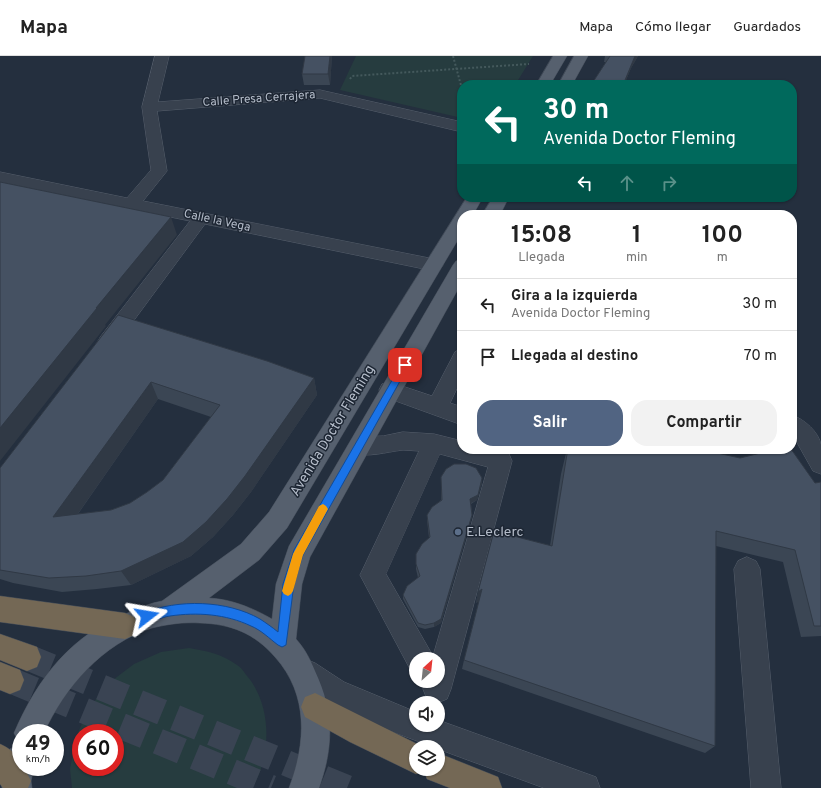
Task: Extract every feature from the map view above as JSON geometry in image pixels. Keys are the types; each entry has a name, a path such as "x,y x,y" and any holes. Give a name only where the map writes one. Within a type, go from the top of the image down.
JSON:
{"highway":[{"path":"0,609 125,626"},
{"path":"0,647 27,658"},
{"path":"315,707 360,732 409,756"},
{"path":"445,771 488,788"}],"main road":[{"path":"546,80 560,56"},
{"path":"567,80 581,56"},
{"name":"Avenida Doctor Fleming","path":"170,611 250,552 278,520 457,227"},
{"name":"Avenida Doctor Fleming","path":"282,642 289,584 298,554 457,274"},
{"path":"33,724 42,705 66,672 94,646 125,626 147,616 170,611 197,608 226,611 256,622 282,642 305,674 315,707 317,734 304,788"}],"street":[{"path":"131,204 159,171 149,107 162,56"},
{"name":"Calle Presa Cerrajera","path":"149,107 320,94 457,126"},
{"name":"Calle la Vega","path":"0,177 434,265"},
{"path":"97,355 201,218"},
{"path":"437,407 457,367"},
{"path":"390,390 457,414"},
{"path":"797,428 803,433 821,464"},
{"path":"360,446 383,445 403,441 457,448"},
{"path":"416,652 373,575 434,444"},
{"path":"435,691 503,455"},
{"path":"747,569 766,788"},
{"path":"305,674 334,692 396,719 409,722"},
{"path":"441,732 584,788"}],"path":[{"path":"453,56 459,80"},
{"path":"348,82 352,76 456,68 533,65"}],"green space":[{"path":"356,56 533,56 518,80 457,80 457,117 340,90"},
{"path":"189,648 220,656 231,661 244,671 255,688 261,701 265,716 266,746 259,775 252,788 72,788 70,769 72,758 72,776 124,776 124,724 82,724 89,708 109,683 134,664 161,652"}],"building":[{"path":"305,56 330,56 328,74 302,74"},
{"path":"610,56 635,56 625,80 594,80"},
{"path":"0,182 171,217 0,428"},
{"path":"118,315 267,361 314,378 245,476 206,522 183,542 121,571 86,576 49,578 0,570 0,468","holes":["151,382 220,405 163,480 147,492 130,503 111,510 53,517"]},
{"path":"567,454 722,454 740,458 756,454 795,454 815,483 821,482 821,626 814,626 795,550 716,531 715,746 464,660 482,589 478,592 494,531 552,546"},
{"path":"454,464 466,464 476,468 482,478 478,495 470,499 472,515 441,619 434,623 425,625 418,623 403,595 407,586 420,576 416,564 416,554 422,544 430,537 427,515 432,507 442,500 441,477 446,469"}],"tunnel":[{"path":"27,657 347,788"},
{"path":"10,680 271,788"}],"slow traffic":[{"path":"288,591 298,554 323,509"}],"place":[{"name":"E.Leclerc","path":"458,532"}],"route":[{"path":"147,616 170,611 197,608 226,611 256,622 282,642 289,584 298,554 405,365"}]}
